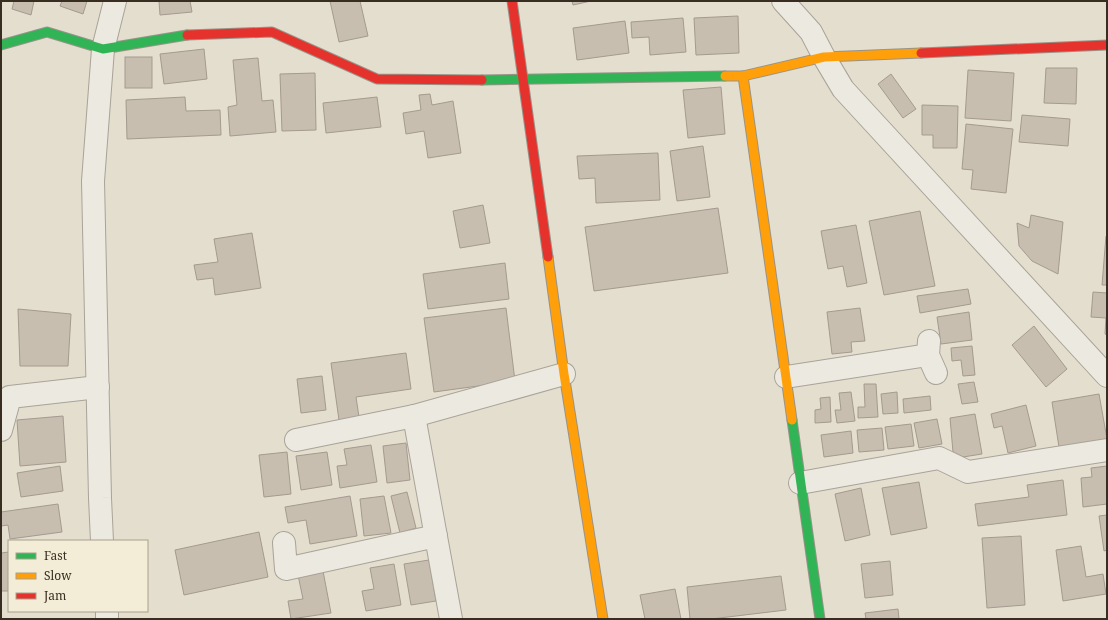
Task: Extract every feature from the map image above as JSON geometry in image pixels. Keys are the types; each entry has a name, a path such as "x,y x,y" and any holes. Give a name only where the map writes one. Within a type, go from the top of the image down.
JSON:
{"street":[{"path":"102,540 93,181 102,49 115,1"},
{"path":"512,1 564,374 603,619"},
{"path":"783,1 811,32 843,89 1107,376"},
{"path":"2,40 47,32 102,49 191,34 272,32 377,79 522,80 743,76 824,56 1107,45"},
{"path":"743,76 820,619"},
{"path":"786,377 931,356"},
{"path":"296,440 414,416 564,374"},
{"path":"1,430 10,397 98,387"},
{"path":"414,416 451,619"},
{"path":"800,483 939,458 968,472 1107,450"},
{"path":"284,543 286,569 436,536"}],"building":[{"path":"14,1 34,1 31,15 12,9"},
{"path":"62,1 87,1 83,14 60,6"},
{"path":"159,1 190,1 192,12 160,15"},
{"path":"330,1 360,1 368,36 339,42"},
{"path":"572,1 591,1 573,5"},
{"path":"738,16 739,53 696,55 694,18"},
{"path":"683,18 686,52 650,55 649,37 632,38 631,22"},
{"path":"625,21 629,53 577,60 573,28"},
{"path":"204,49 207,79 164,84 160,54"},
{"path":"125,57 152,57 152,88 125,88"},
{"path":"258,58 262,101 273,100 276,132 230,136 228,107 237,105 233,60"},
{"path":"1046,68 1077,68 1076,104 1044,103"},
{"path":"968,70 1014,73 1011,121 965,118"},
{"path":"315,73 316,130 282,131 280,74"},
{"path":"891,74 916,109 903,118 878,84"},
{"path":"721,87 725,134 688,138 683,90"},
{"path":"430,94 432,105 453,101 461,153 428,158 424,131 406,134 403,113 421,110 419,95"},
{"path":"185,97 186,111 220,110 221,135 127,139 126,100"},
{"path":"377,97 381,127 326,133 323,103"},
{"path":"922,105 958,106 957,148 933,148 933,135 922,135"},
{"path":"1022,115 1070,119 1068,146 1019,142"},
{"path":"966,124 1013,129 1006,193 971,189 973,170 962,169"},
{"path":"703,146 710,197 677,201 670,151"},
{"path":"658,153 660,200 596,203 595,178 579,179 577,156"},
{"path":"483,205 490,243 460,248 453,211"},
{"path":"718,208 728,273 594,291 585,227"},
{"path":"920,211 935,286 884,295 869,221"},
{"path":"1031,215 1063,222 1058,274 1032,261 1019,246 1017,223 1029,228"},
{"path":"856,225 867,283 847,287 843,266 828,269 821,231"},
{"path":"252,233 261,288 215,295 213,278 197,280 194,265 218,262 214,239"},
{"path":"1106,236 1107,285 1102,285"},
{"path":"505,263 509,299 428,309 423,274"},
{"path":"968,289 971,304 920,313 917,296"},
{"path":"1093,292 1107,293 1107,335 1105,334 1106,318 1091,317"},
{"path":"506,308 515,381 434,392 424,318"},
{"path":"860,308 865,341 851,342 852,352 832,354 827,312"},
{"path":"18,309 71,314 68,366 20,366"},
{"path":"969,312 972,340 941,344 937,317"},
{"path":"1034,326 1067,369 1046,387 1012,345"},
{"path":"972,346 975,375 963,376 961,360 952,361 951,348"},
{"path":"406,353 411,389 356,397 359,417 339,420 331,363"},
{"path":"322,376 326,410 301,413 297,379"},
{"path":"974,382 978,402 962,404 958,384"},
{"path":"864,384 876,384 878,417 858,418 858,407 865,407"},
{"path":"851,392 855,421 837,423 835,410 841,410 839,393"},
{"path":"897,392 898,413 883,414 881,394"},
{"path":"1099,394 1107,439 1059,447 1052,402"},
{"path":"930,396 931,410 904,413 903,399"},
{"path":"830,397 831,422 815,423 815,410 821,409 820,398"},
{"path":"1026,405 1036,446 1008,453 1002,426 994,428 991,414"},
{"path":"975,414 982,454 963,457 953,452 950,418"},
{"path":"63,416 66,462 20,466 17,420"},
{"path":"937,419 942,444 919,448 914,423"},
{"path":"911,424 914,446 888,449 885,427"},
{"path":"882,428 884,450 859,452 857,430"},
{"path":"851,431 853,453 824,457 821,435"},
{"path":"406,443 410,480 387,483 383,446"},
{"path":"371,445 377,482 340,488 337,466 347,465 344,449"},
{"path":"287,452 291,494 264,497 259,455"},
{"path":"327,452 332,485 301,490 296,456"},
{"path":"60,466 63,491 21,497 17,473"},
{"path":"1107,466 1107,504 1083,507 1081,478 1092,477 1091,468"},
{"path":"1063,480 1067,515 978,526 975,504 1029,497 1027,485"},
{"path":"919,482 927,528 891,535 882,488"},
{"path":"861,488 870,535 845,541 835,494"},
{"path":"407,492 416,528 400,533 391,496"},
{"path":"350,496 357,536 310,544 306,520 288,523 285,507"},
{"path":"384,496 391,533 364,536 360,499"},
{"path":"58,504 62,532 10,539 8,525 1,526 1,512"},
{"path":"1107,515 1107,550 1104,551 1099,516"},
{"path":"259,532 268,577 184,595 175,550"},
{"path":"1021,536 1025,605 987,608 982,538"},
{"path":"1081,546 1086,577 1103,574 1106,594 1063,601 1056,550"},
{"path":"8,552 8,591 1,591 1,553"},
{"path":"429,560 436,601 411,605 404,564"},
{"path":"890,561 893,595 865,598 861,564"},
{"path":"394,564 401,605 366,611 362,591 374,589 370,568"},
{"path":"323,571 331,613 291,619 288,601 303,599 298,575"},
{"path":"781,576 786,610 711,619 690,619 687,587"},
{"path":"675,589 681,619 645,619 640,595"},
{"path":"898,609 899,619 866,619 865,613"}],"traffic: fast":[{"path":"1,45 47,32 103,49 187,35"},
{"path":"482,80 725,76"},
{"path":"792,420 820,619"}],"traffic: slow":[{"path":"725,76 743,76 824,57 921,53"},
{"path":"743,76 792,420"},
{"path":"548,257 564,374 603,619"}],"traffic: jam":[{"path":"512,1 548,257"},
{"path":"187,35 272,32 377,79 482,80"},
{"path":"921,53 1107,45"}]}
